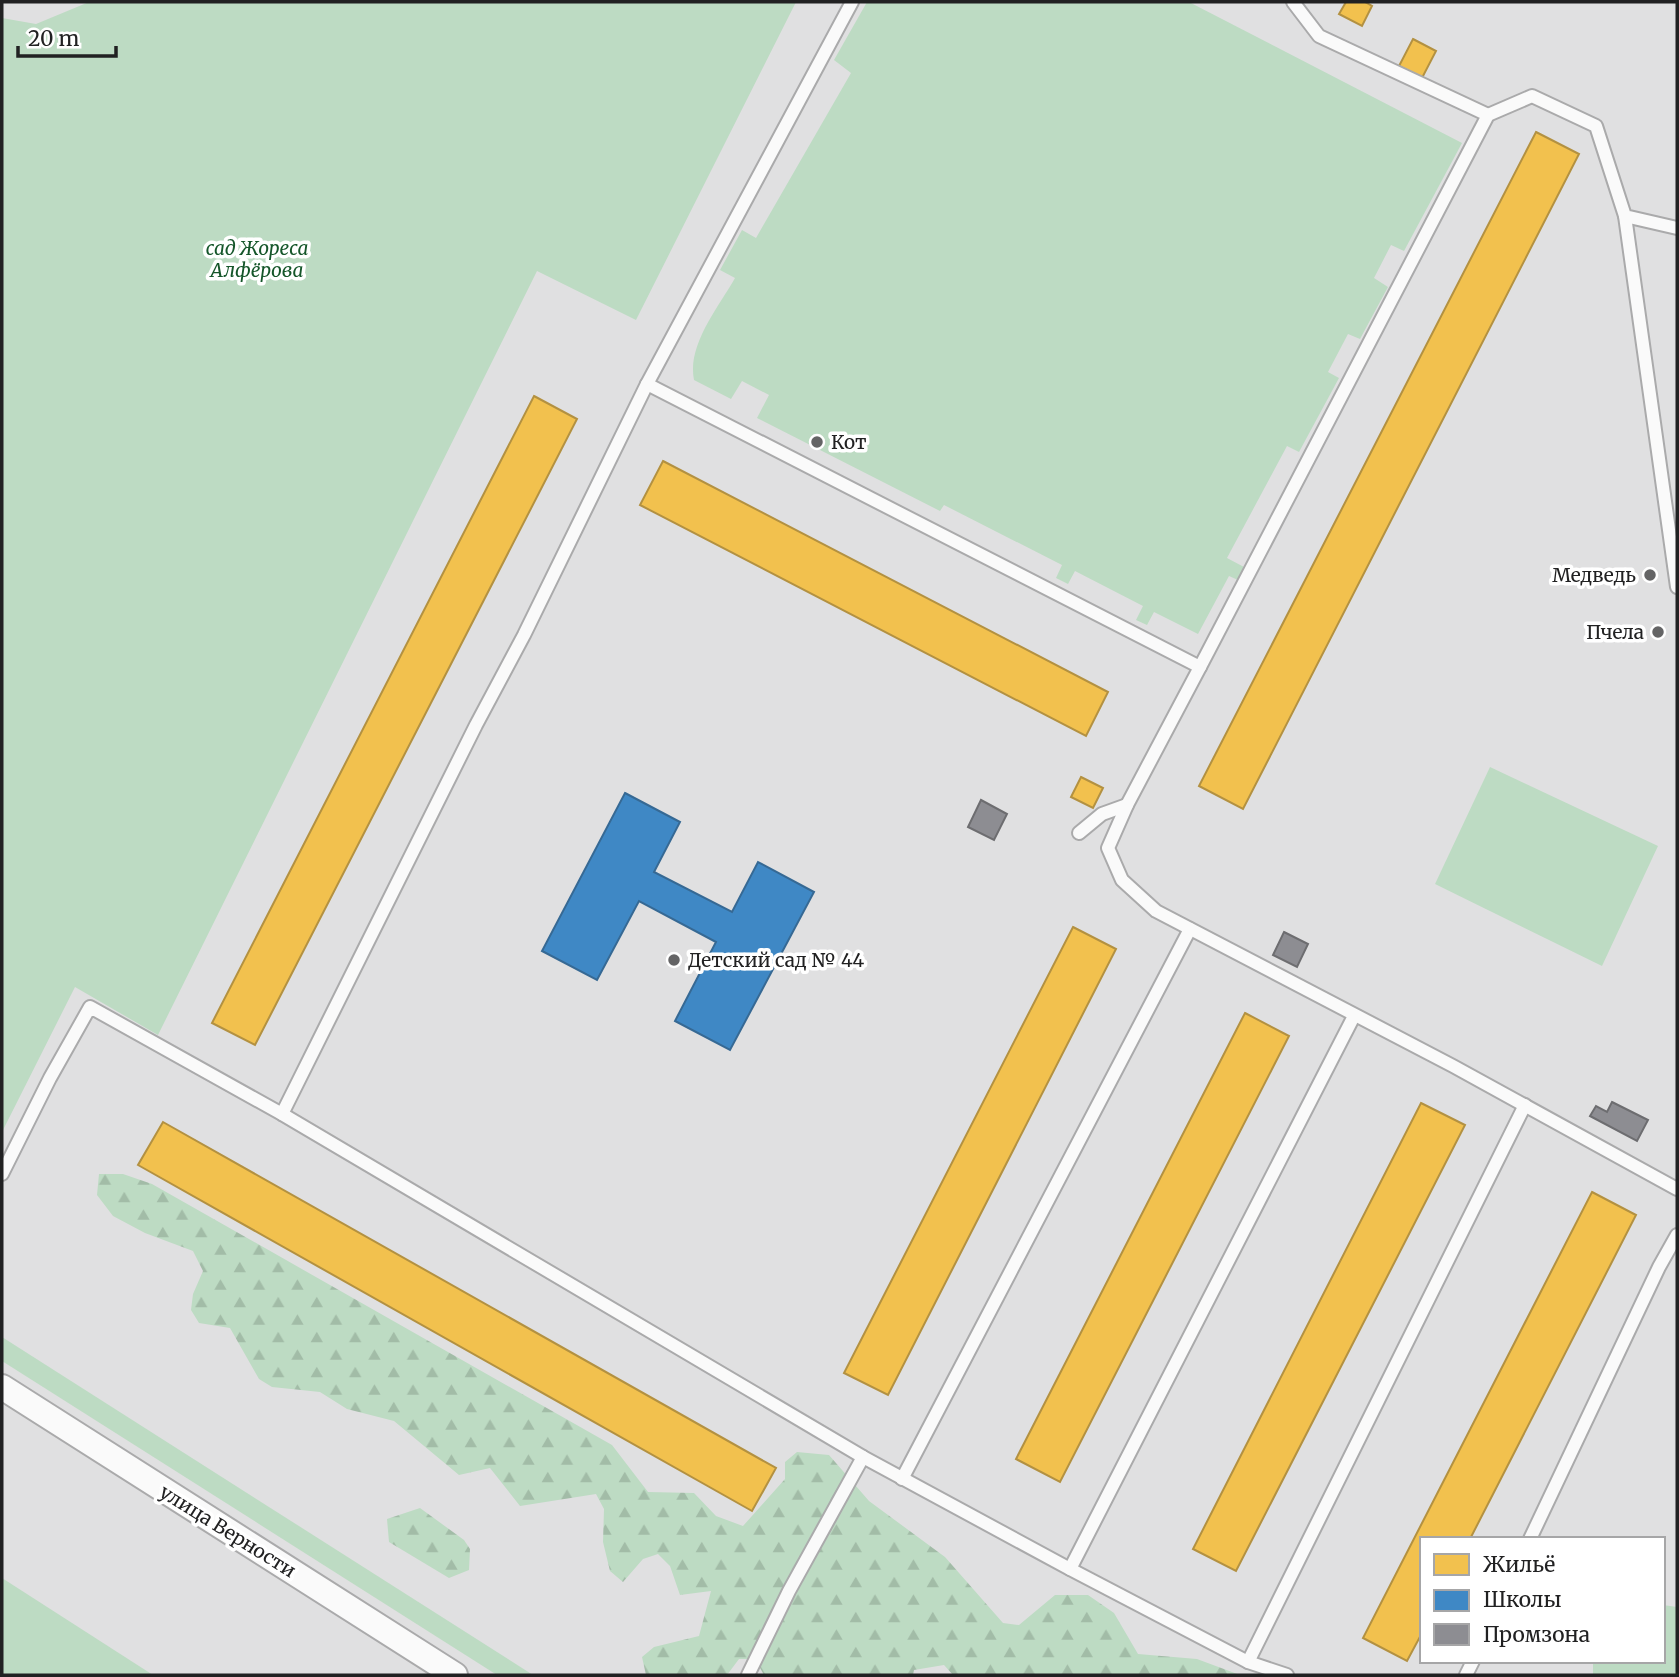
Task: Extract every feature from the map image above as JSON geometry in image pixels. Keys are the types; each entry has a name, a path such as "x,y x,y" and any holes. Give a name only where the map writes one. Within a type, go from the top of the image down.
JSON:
{"street":[{"name":"улица Верности","path":"2,1387 455,1675"}],"lane":[{"path":"282,1114 476,725 524,635 647,384 852,2"},
{"path":"1293,2 1319,36 1488,115"},
{"path":"1677,587 1625,216 1596,126 1532,96 1488,115 1108,848 1122,880 1156,911 1525,1105 1677,1189"},
{"path":"1625,216 1677,228"},
{"path":"647,384 1200,667"},
{"path":"1079,833 1102,814 1128,805"},
{"path":"902,1479 1190,929"},
{"path":"2,1174 50,1078 90,1007 282,1114 902,1479 1248,1662 1287,1675"},
{"path":"1070,1569 1354,1016"},
{"path":"1248,1662 1525,1105"},
{"path":"1531,1537 1648,1290 1677,1235"},
{"path":"748,1675 789,1591 863,1457"}],"green space":[{"name":"сад Жореса Алфёрова","path":"89,2 796,2 636,320 537,271 158,1035 75,987 2,1132 2,18 36,24"},
{"path":"867,2 1189,2 1462,143 1404,251 1391,245 1374,278 1388,287 1360,339 1348,334 1328,372 1339,378 1299,452 1287,446 1227,558 1244,567 1238,580 1229,576 1198,634 1154,612 1147,625 1136,620 1143,606 1075,571 1068,584 1056,578 1062,565 944,505 940,511 757,418 769,395 742,381 731,399 694,380 693,367 699,340 735,278 720,270 742,230 756,238 851,73 834,60"},
{"path":"1490,767 1658,846 1602,966 1435,884"},
{"path":"99,1174 123,1174 152,1184 612,1445 648,1492 694,1493 716,1516 743,1526 785,1479 785,1462 797,1452 829,1455 869,1501 945,1557 1003,1623 1019,1625 1055,1595 1088,1595 1114,1613 1138,1654 1197,1659 1240,1675 953,1675 944,1665 914,1670 913,1675 764,1675 755,1659 739,1659 727,1675 646,1675 642,1657 654,1647 699,1636 711,1591 680,1595 670,1566 658,1554 643,1559 623,1582 610,1571 603,1542 604,1509 596,1494 520,1506 490,1468 459,1475 394,1421 347,1409 320,1392 272,1387 259,1379 230,1328 199,1323 191,1310 193,1294 203,1271 193,1251 145,1233 113,1216 97,1195"},
{"path":"2,1337 533,1675 497,1675 2,1361"},
{"path":"420,1508 464,1540 470,1549 469,1570 449,1578 389,1542 387,1519"},
{"path":"2,1578 153,1675 2,1675"},
{"path":"1665,1605 1677,1607 1677,1675 1593,1675 1593,1663 1665,1663"}],"building: Жильё":[{"path":"1346,2 1365,2 1372,6 1362,26 1339,14"},
{"path":"1413,39 1436,51 1422,78 1399,66"},
{"path":"1536,132 1579,154 1243,809 1199,786"},
{"path":"534,396 577,419 255,1045 212,1023"},
{"path":"663,461 1108,692 1086,736 640,505"},
{"path":"1081,777 1103,788 1093,808 1071,797"},
{"path":"1073,927 1116,949 888,1395 844,1373"},
{"path":"1245,1013 1289,1036 1060,1482 1016,1459"},
{"path":"1421,1103 1465,1125 1236,1571 1193,1549"},
{"path":"163,1122 776,1468 752,1511 138,1165"},
{"path":"1592,1192 1636,1215 1471,1537 1420,1537 1420,1637 1407,1661 1363,1638"}],"building: Школы":[{"path":"625,793 680,822 654,872 732,912 758,862 814,892 730,1050 675,1021 716,942 639,901 597,980 542,951"}],"building: Промзона":[{"path":"981,800 1007,814 994,840 968,827"},
{"path":"1284,932 1308,944 1297,967 1273,955"},
{"path":"1612,1102 1648,1120 1637,1141 1590,1116 1596,1106 1607,1112"}],"place":[{"name":"Кот","path":"817,442"},
{"name":"Медведь","path":"1650,575"},
{"name":"Пчела","path":"1658,632"},
{"name":"Детский сад № 44","path":"674,960"}]}
